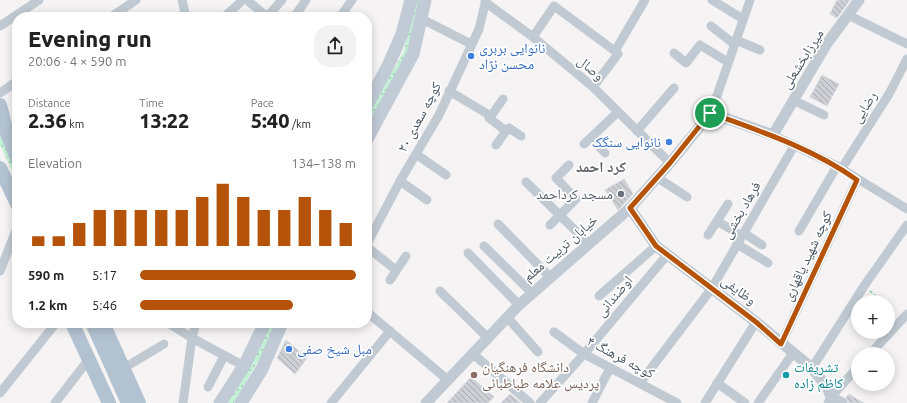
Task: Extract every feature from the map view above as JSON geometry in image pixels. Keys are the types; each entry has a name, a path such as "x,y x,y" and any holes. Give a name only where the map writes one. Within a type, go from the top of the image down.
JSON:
{"main road":[{"path":"372,96 388,66 402,34 411,0"},
{"path":"372,130 414,54 425,0"},
{"path":"0,105 12,130"},
{"path":"1,173 12,194"},
{"path":"74,328 109,403"},
{"path":"84,328 118,403"},
{"path":"94,328 128,403"},
{"path":"105,328 139,403"},
{"path":"220,403 244,366 263,328"},
{"path":"241,403 262,369 280,328"}],"street":[{"path":"21,12 39,0"},
{"path":"119,12 136,0"},
{"path":"182,0 184,12"},
{"path":"230,12 243,0"},
{"path":"247,0 261,12"},
{"path":"271,12 282,0"},
{"path":"298,12 306,0"},
{"path":"344,12 352,0"},
{"path":"615,52 645,0"},
{"path":"712,0 743,19"},
{"path":"750,0 710,113 773,135 839,167 857,180 907,209"},
{"name":"میرزابخشعلی","path":"773,135 826,45 859,0"},
{"name":"وصال","path":"485,1 533,37 593,88 670,163"},
{"name":"کوچه سعدی ۲۰","path":"372,235 400,181 439,115 479,29 485,1"},
{"path":"533,37 554,6 618,54 593,88"},
{"path":"848,15 907,44"},
{"path":"0,26 12,18"},
{"path":"422,19 471,44"},
{"path":"711,26 735,42 760,50"},
{"path":"674,53 686,63 700,45 728,62"},
{"name":"رضایی","path":"798,231 839,167 889,94 907,59"},
{"path":"0,93 12,85"},
{"path":"637,131 674,88"},
{"path":"449,91 491,116"},
{"path":"503,99 489,118 506,131"},
{"path":"793,100 824,115"},
{"path":"605,153 587,141 618,112"},
{"name":"خیابان تربیت معلم","path":"426,403 519,305 550,276 630,208 658,178 710,113"},
{"path":"496,145 509,128 521,136"},
{"name":"فرهاد بخشی","path":"640,383 712,288 794,146"},
{"path":"416,154 446,175"},
{"path":"550,225 576,199 556,178 569,165"},
{"path":"658,178 687,197"},
{"name":"کوچه شهید یاقهاری","path":"781,344 857,180"},
{"path":"400,181 427,200"},
{"path":"526,182 588,243"},
{"path":"708,235 728,204"},
{"name":"وظایفی","path":"630,208 656,246 756,322 812,368 827,387 829,400"},
{"path":"717,221 741,238 768,263"},
{"path":"498,224 550,276"},
{"path":"812,368 864,286 907,225"},
{"path":"741,238 762,245"},
{"path":"0,272 12,241"},
{"path":"484,246 532,293"},
{"path":"599,296 656,246"},
{"path":"372,249 396,270"},
{"path":"468,253 519,305"},
{"name":"اوضندانی","path":"540,403 584,354 667,255"},
{"path":"390,280 406,256"},
{"path":"440,291 487,337"},
{"path":"876,347 907,314"},
{"path":"372,316 448,380"},
{"path":"507,317 538,352"},
{"path":"705,403 756,322"},
{"path":"0,393 52,328"},
{"path":"176,328 244,366"},
{"path":"183,403 195,328"},
{"path":"331,403 390,331"},
{"name":"کوچه فرهنگ ۴","path":"554,332 584,354 677,403"},
{"path":"124,368 164,344"},
{"path":"472,353 530,403"},
{"path":"758,403 793,353"},
{"path":"208,387 224,356"},
{"path":"55,403 89,359"},
{"path":"592,403 610,368"},
{"path":"842,403 829,400 851,375"},
{"path":"717,383 745,403"}],"path":[{"path":"864,286 875,295"}],"green space":[{"path":"416,0 420,0 412,44 372,119 372,108 404,51"},
{"path":"0,127 12,155 12,170 0,145"},
{"path":"268,328 275,328 261,356 234,403 228,403"}],"building":[{"path":"837,0 850,0 837,18 830,14"},
{"path":"822,75 839,84 827,106 810,97"},
{"name":"مسجد کرداحمد","path":"624,179 633,194 618,210 605,190"},
{"name":"مبل شیخ صفی","path":"286,340 307,358 295,374 277,358"},
{"path":"471,377 494,397 488,403 447,403"},
{"path":"510,394 521,403 501,403"},
{"path":"849,394 864,403 849,403 846,398"}],"place":[{"name":"نانوایی بربری محسن نژاد","path":"471,56"},
{"name":"نانوایی سنگک","path":"669,142"},
{"name":"مسجد کرداحمد","path":"621,194"},
{"name":"مبل شیخ صفی","path":"289,349"},
{"name":"دانشگاه فرهنگیان پردیس علامه طباطبائی","path":"474,375"},
{"name":"تشریفات کاظم زاده","path":"786,375"}],"district":[{"name":"کرد احمد","path":"601,166"}],"route":[{"path":"710,113 773,135 842,168 857,180 781,344 756,322 656,246 630,208 658,178 710,113"}]}
